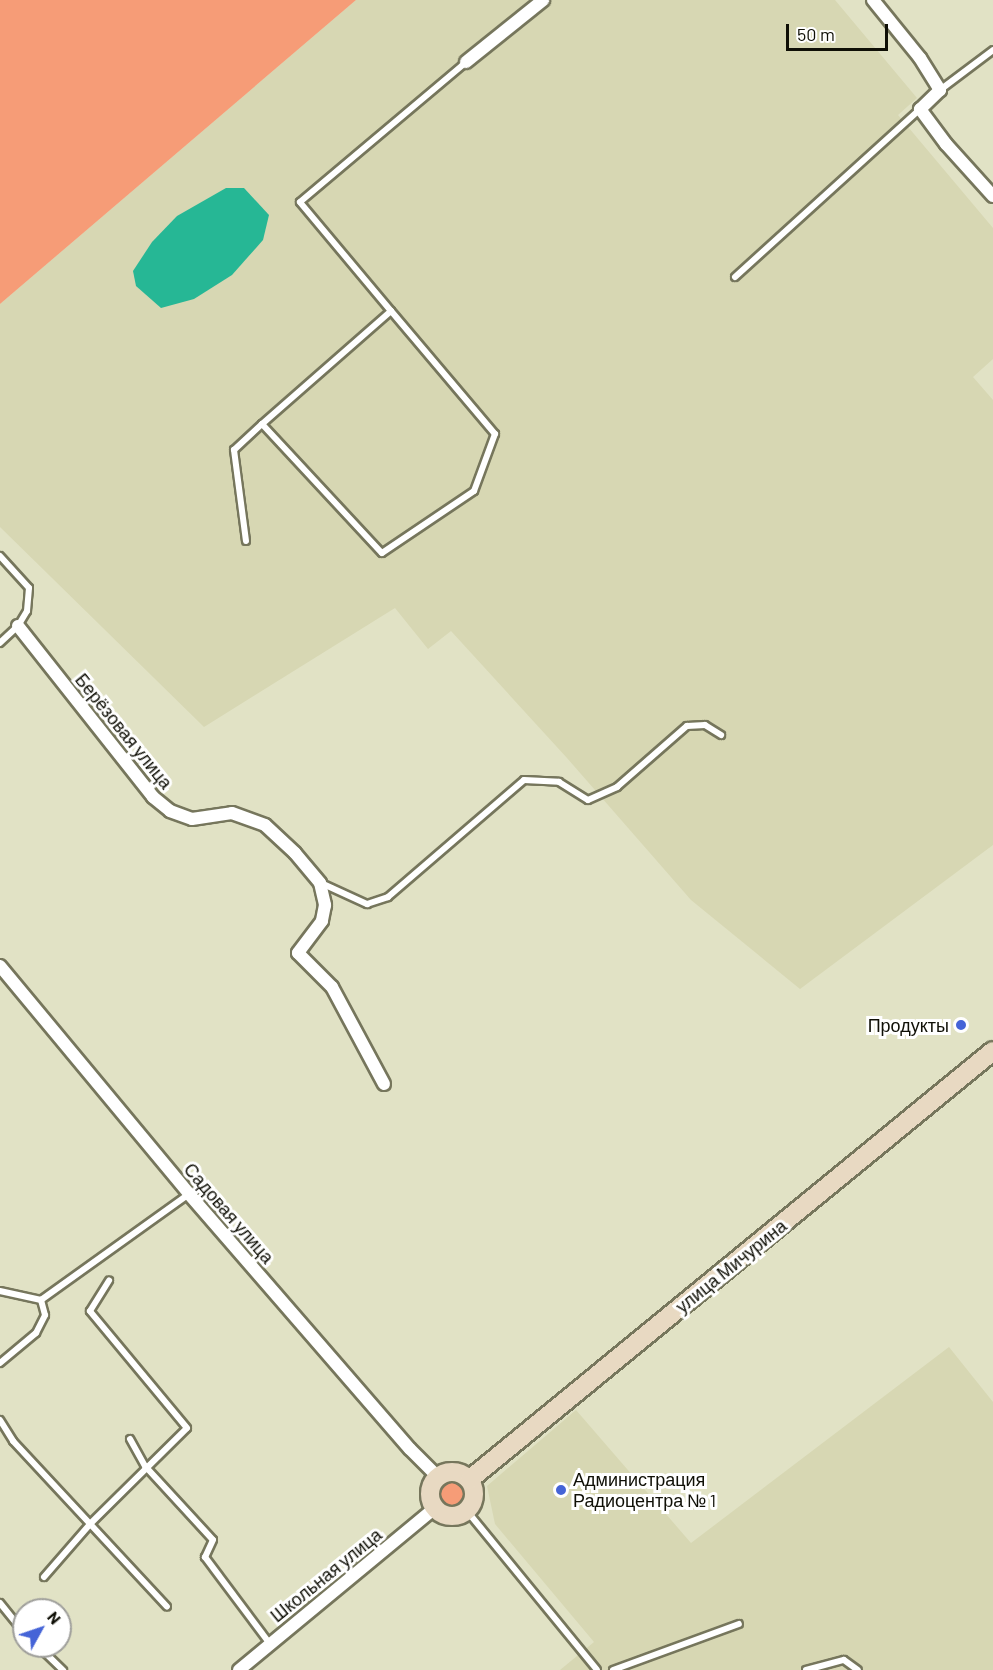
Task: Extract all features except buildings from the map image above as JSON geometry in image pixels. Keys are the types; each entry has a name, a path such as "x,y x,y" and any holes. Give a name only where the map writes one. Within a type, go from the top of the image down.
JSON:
{"street":[{"path":"466,62 543,0"},
{"path":"873,0 920,58 940,90 920,109 946,144 993,196"},
{"name":"Берёзовая улица","path":"18,626 153,797 170,811 192,819 232,813 265,825 295,853 320,883"},
{"path":"320,883 325,905 322,921 298,953 332,987 384,1084"},
{"name":"Садовая улица","path":"0,966 189,1194 410,1449 438,1477"},
{"name":"улица Мичурина","path":"469,1480 993,1052"},
{"path":"454,1472 469,1480 474,1496 466,1511 450,1516 435,1508 430,1492 438,1477 454,1472"},
{"name":"Школьная улица","path":"239,1670 435,1508"}],"lane":[{"path":"940,90 993,50"},
{"path":"262,424 382,553 474,491 495,434 300,202 466,62"},
{"path":"735,276 920,109"},
{"path":"246,541 234,450 391,310"},
{"path":"0,556 29,588 27,610 18,626 0,644"},
{"path":"320,883 367,904 388,897 524,780 559,782 588,800 617,787 687,726 705,725 721,735"},
{"path":"0,1291 41,1300 189,1194"},
{"path":"44,1577 145,1466 187,1428 90,1311 109,1280"},
{"path":"0,1363 36,1334 45,1315 41,1300"},
{"path":"0,1420 13,1441 166,1607"},
{"path":"130,1439 145,1466 213,1540 204,1557 270,1644"},
{"path":"466,1511 597,1670"},
{"path":"0,1603 12,1618"},
{"path":"614,1670 740,1624"},
{"path":"50,1658 63,1670"},
{"path":"806,1670 844,1660 858,1670"}],"shaded area":[{"path":"0,0 356,0 0,304"},
{"path":"356,0 835,0 917,98 898,115 993,228 993,359 973,377 993,400 993,845 800,989 691,900 567,758 451,631 428,649 395,608 204,727 0,527 0,304"},
{"path":"949,1347 993,1402 993,1670 560,1670 594,1642 495,1524 487,1486 576,1410 691,1543"},
{"path":"452,1481 462,1484 465,1494 462,1504 452,1507 442,1504 439,1494 442,1484"}],"water":[{"path":"226,188 244,188 269,215 263,240 232,275 194,299 161,308 136,286 133,271 152,242 177,216"}],"place":[{"name":"Продукты","path":"961,1025"},
{"name":"Администрация Радиоцентра № 1","path":"561,1490"}]}
